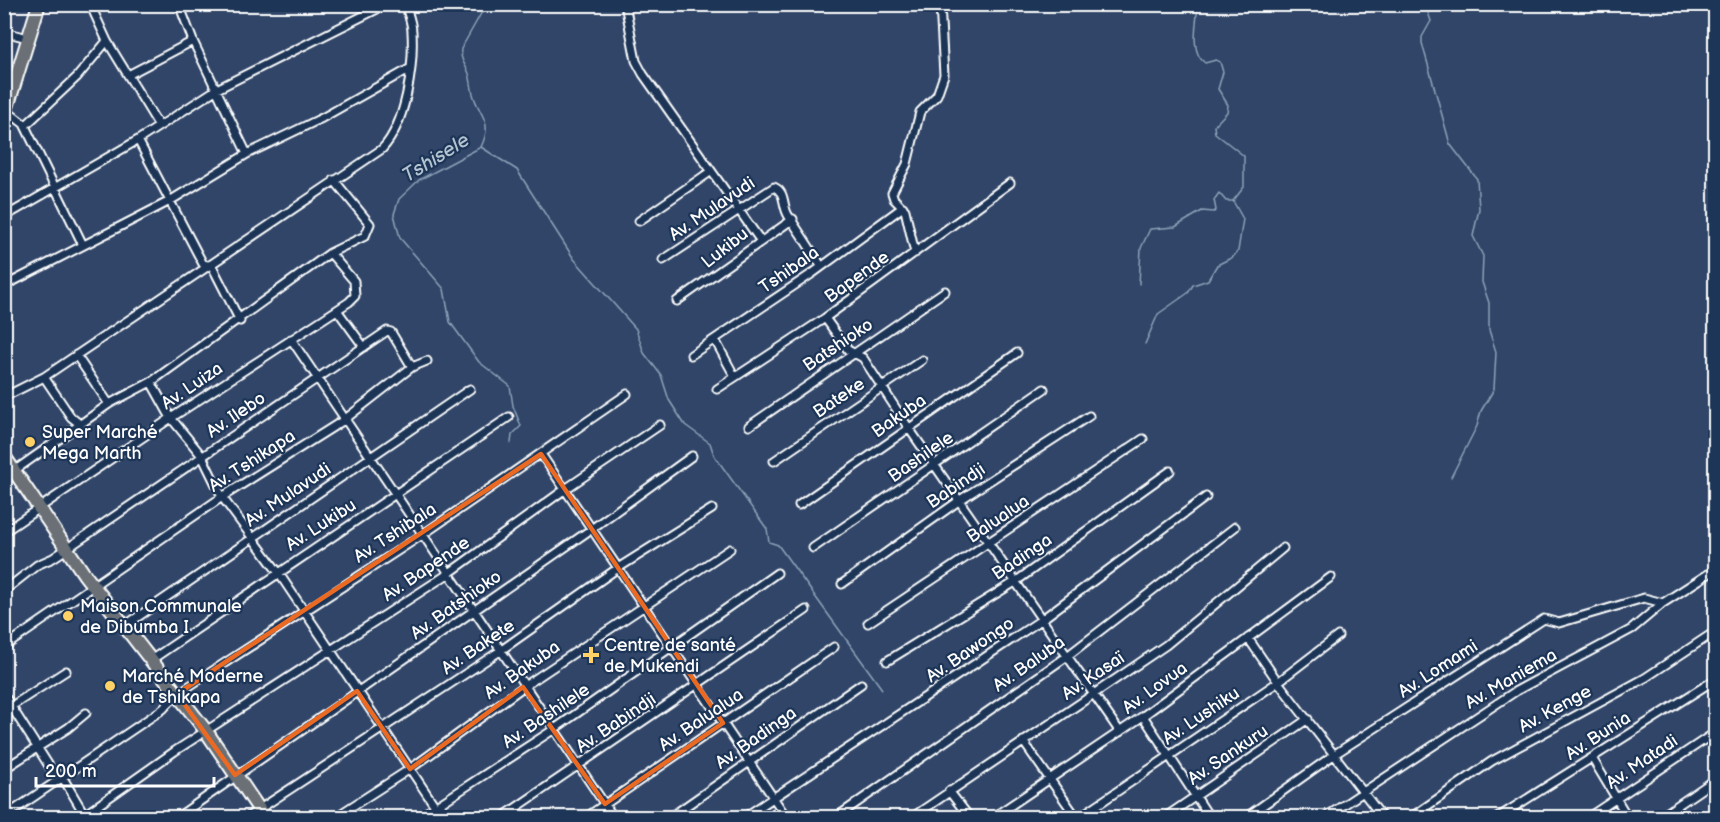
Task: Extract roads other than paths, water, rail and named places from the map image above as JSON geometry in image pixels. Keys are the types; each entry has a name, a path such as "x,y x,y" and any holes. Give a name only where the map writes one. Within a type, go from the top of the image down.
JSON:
{"highway":[{"path":"6,114 39,4"},
{"path":"4,456 10,475 39,510 123,627 206,732 262,813"}],"street":[{"path":"90,4 107,41 159,126"},
{"path":"192,4 180,7 193,41 247,154"},
{"path":"4,217 138,141 217,89 387,4"},
{"path":"4,397 44,377 212,266 382,149 390,141 404,106 412,34 405,4"},
{"path":"625,4 636,61 642,74 760,240"},
{"path":"915,254 903,207 894,199 892,193 907,164 920,112 937,95 944,75 940,4"},
{"path":"4,32 28,38"},
{"path":"25,126 76,77 107,41"},
{"path":"128,75 193,41"},
{"path":"4,286 168,202 247,154 322,118 409,69"},
{"path":"6,114 25,126 83,245"},
{"path":"138,141 168,202 203,264 212,266"},
{"path":"639,221 710,172"},
{"path":"10,475 109,404 151,382 240,321 330,253 365,236 370,229 367,218 334,180"},
{"name":"Bapende","path":"717,389 825,318 1010,183"},
{"name":"Av. Mulavudi","path":"663,260 736,209 776,187 786,202 787,213 793,219"},
{"name":"Tshibala","path":"691,355 903,207"},
{"path":"793,219 821,266"},
{"name":"Lukibu","path":"677,301 719,274 760,240 793,219"},
{"name":"Av. Luiza","path":"4,532 355,296 354,281 330,253"},
{"path":"212,266 240,321"},
{"name":"Batshioko","path":"749,426 945,291"},
{"path":"337,310 364,347"},
{"path":"825,318 848,350 855,351 883,386 908,427 1120,732"},
{"name":"Av. Ilebo","path":"4,591 38,565 53,558 389,331 412,367"},
{"path":"291,339 523,687 614,818"},
{"path":"715,340 735,377"},
{"name":"Bakuba","path":"799,505 1017,353"},
{"path":"76,355 109,404"},
{"name":"Bateke","path":"774,461 922,360"},
{"name":"Av. Tshikapa","path":"4,648 94,588 222,497 344,420 412,367 427,361"},
{"path":"44,377 71,417 81,425"},
{"path":"151,382 171,418 202,456 222,497 278,572 443,818"},
{"name":"Bashilele","path":"813,548 936,465 1044,388"},
{"name":"Av. Mulavudi","path":"123,627 143,611 470,389"},
{"name":"Av. Tshibala","path":"4,817 163,709 177,694 303,610 422,535 627,394"},
{"name":"Babindji","path":"842,584 960,500 1089,416"},
{"name":"Av. Lukibu","path":"151,660 509,417"},
{"name":"Av. Bapende","path":"84,817 206,732 448,574 564,490 660,425"},
{"name":"Balualua","path":"868,622 1143,439"},
{"path":"541,454 590,530 699,684 787,818"},
{"name":"Av. Batshioko","path":"176,818 590,530 692,456"},
{"name":"Badinga","path":"887,661 1015,582 1170,471"},
{"name":"Av. Bawongo","path":"743,818 1041,620 1206,496"},
{"name":"Av. Bakete","path":"246,818 262,813 618,568 712,509"},
{"name":"Av. Baluba","path":"834,818 1066,657 1235,527"},
{"name":"Av. Kasaï","path":"911,818 1092,693 1166,645 1283,548"},
{"name":"Av. Bakuba","path":"334,818 410,769 523,687 730,549"},
{"name":"Av. Maniema","path":"1324,818 1516,692 1632,629 1663,603 1716,569"},
{"name":"Av. Bashilele","path":"418,818 553,730 777,573"},
{"name":"Av. Lovua","path":"992,818 1143,716 1331,577"},
{"name":"Av. Lomami","path":"1245,818 1335,754 1546,618 1553,623 1559,623 1644,598 1663,603"},
{"name":"Av. Babindji","path":"501,818 806,610"},
{"name":"Av. Kenge","path":"1410,818 1492,761 1645,678 1716,630"},
{"name":"Av. Lushiku","path":"1078,818 1278,682 1338,636"},
{"path":"1248,638 1278,682 1383,818"},
{"name":"Av. Balualua","path":"585,818 834,647"},
{"path":"8,709 66,671"},
{"name":"Av. Bunia","path":"1497,818 1716,679"},
{"name":"Av. Badinga","path":"669,818 861,684"},
{"path":"4,695 8,709 51,769 63,778 84,817"},
{"path":"4,769 38,748 86,712"},
{"path":"1143,716 1210,818"},
{"name":"Av. Sankuru","path":"1164,818 1308,719"},
{"name":"Av. Matadi","path":"1587,818 1716,732"},
{"path":"1023,741 1078,818"},
{"path":"1592,758 1628,818"},
{"path":"1659,818 1716,779"},
{"path":"949,791 970,818"}],"waterway":[{"name":"Tshisele","path":"490,4 483,10 461,49 473,94 486,124 485,138 481,147 419,180 399,199 394,214 400,238 444,289 450,322 479,362 510,386 513,406 521,426 512,435 511,443"},
{"path":"1145,344 1158,314 1188,293 1193,285 1208,280 1217,265 1233,257 1238,251 1243,219 1233,201 1244,187 1244,156 1215,133 1214,126 1227,112 1228,105 1218,89 1223,72 1220,62 1216,60 1205,63 1197,52 1195,36 1198,4"},
{"path":"1425,4 1431,21 1422,37 1422,43 1450,144 1477,179 1479,209 1473,236 1483,256 1482,282 1489,303 1489,330 1496,352 1494,389 1481,411 1477,426 1451,477"},
{"path":"481,147 517,170 574,259 636,329 644,353 661,375 669,400 685,425 710,443 714,455 767,529 769,542 778,545 882,689"},
{"path":"1139,284 1141,248 1150,229 1175,227 1202,211 1214,212 1216,210 1214,200 1219,193 1226,201 1233,201"}],"place":[{"name":"Super Marché Mega Marth","path":"30,442"},
{"name":"Maison Communale de Dibumba I","path":"68,616"},
{"name":"Centre de santé de Mukendi","path":"591,655"},
{"name":"Marché Moderne de Tshikapa","path":"110,686"}]}
